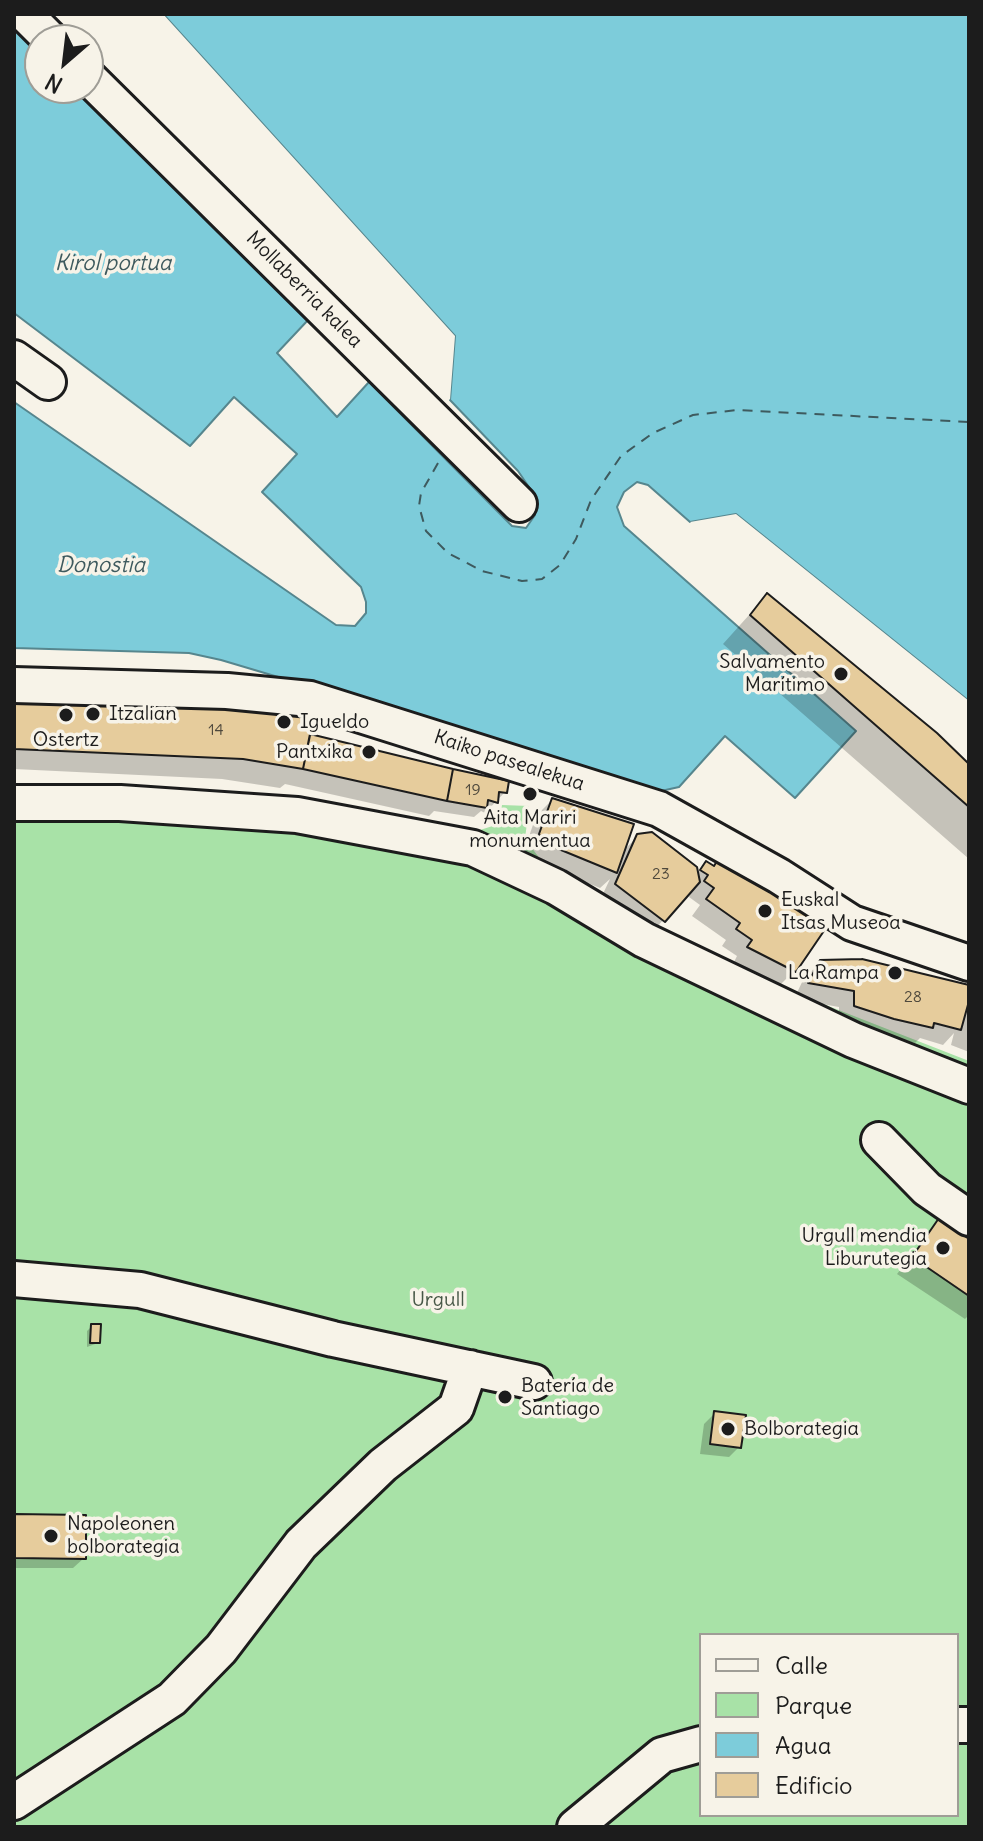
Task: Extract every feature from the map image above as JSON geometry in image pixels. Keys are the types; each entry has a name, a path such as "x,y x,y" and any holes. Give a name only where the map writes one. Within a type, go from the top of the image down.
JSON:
{"street":[{"name":"Mollaberria kalea","path":"104,93 519,504"},
{"path":"14,358 48,382"},
{"path":"392,376 414,421"},
{"name":"Kaiko pasealekua","path":"14,685 227,691 310,699 659,809 779,876 852,923 969,963"},
{"path":"14,803 120,803 297,815 473,848 556,887 644,940 853,1040 969,1086"},
{"path":"879,1140 927,1189 969,1218"},
{"path":"14,1279 140,1290 333,1339 534,1382"},
{"path":"14,1802 172,1699 221,1649 301,1544 383,1465 456,1408 470,1368"},
{"path":"575,1827 662,1755 699,1745"}],"green space":[{"name":"Urgull","path":"14,791 314,807 480,830 499,824 502,805 529,806 525,839 547,868 591,899 744,973 969,1061 969,1827 14,1827"}],"water":[{"path":"163,14 969,14 969,701 736,514 690,522 648,485 637,482 624,492 617,507 624,526 856,731 795,798 725,736 679,787 661,791 221,660 189,653 14,648 14,402 336,625 355,626 366,613 366,602 361,587 262,492 297,454 234,397 190,446 14,313 14,24 24,34 24,104 94,104 309,319 277,353 337,417 369,382 512,526 526,528 535,515 533,493 518,471 450,400 455,336"}],"pier":[{"path":"159,14 163,14 455,336 450,400 446,396 451,338"},
{"path":"736,514 969,701 969,705 735,518 694,526 690,522"}],"building":[{"name":"Salvamento Marítimo","path":"767,593 937,733 969,764 969,807 750,615"},
{"path":"14,696 315,711 303,769 243,759 14,749"},
{"path":"310,734 453,769 447,801 303,769"},
{"path":"453,769 509,781 507,793 499,792 498,803 488,800 487,808 447,801"},
{"path":"552,798 634,824 617,873 544,843 539,834"},
{"path":"652,832 697,867 700,882 665,922 615,884 637,834"},
{"name":"Euskal Itsas Museoa","path":"706,861 714,866 717,861 728,868 733,861 828,925 796,972 747,947 752,940 736,929 740,923 706,899 714,888 704,881 708,875 700,870"},
{"path":"862,959 969,985 969,1001 961,1030 934,1023 933,1028 894,1019 854,1006 854,991 808,983 820,960"},
{"name":"Urgull mendia Liburutegia","path":"939,1218 969,1239 969,1296 912,1257"},
{"path":"91,1324 101,1324 100,1343 90,1343"},
{"name":"Bolborategia","path":"714,1411 746,1415 741,1448 710,1444"},
{"name":"Napoleonen bolborategia","path":"15,1514 86,1515 86,1559 15,1558"}],"ferry route":[{"path":"438,463 421,493 419,506 426,531 448,553 482,571 522,581 542,579 560,565 576,539 591,500 621,456 653,433 693,415 737,410 969,422"}],"place":[{"name":"Salvamento Marítimo","path":"841,674"},
{"name":"Itzalian","path":"93,714"},
{"name":"Ostertz","path":"66,715"},
{"name":"Igueldo","path":"284,722"},
{"name":"Pantxika","path":"369,752"},
{"name":"Aita Mariri monumentua","path":"530,794"},
{"name":"Euskal Itsas Museoa","path":"765,911"},
{"name":"La Rampa","path":"895,973"},
{"name":"Urgull mendia Liburutegia","path":"943,1248"},
{"name":"Batería de Santiago","path":"505,1397"},
{"name":"Bolborategia","path":"728,1429"},
{"name":"Napoleonen bolborategia","path":"51,1536"}],"water label":[{"name":"Kirol portua","path":"113,264"},
{"name":"Donostia","path":"101,566"}]}
